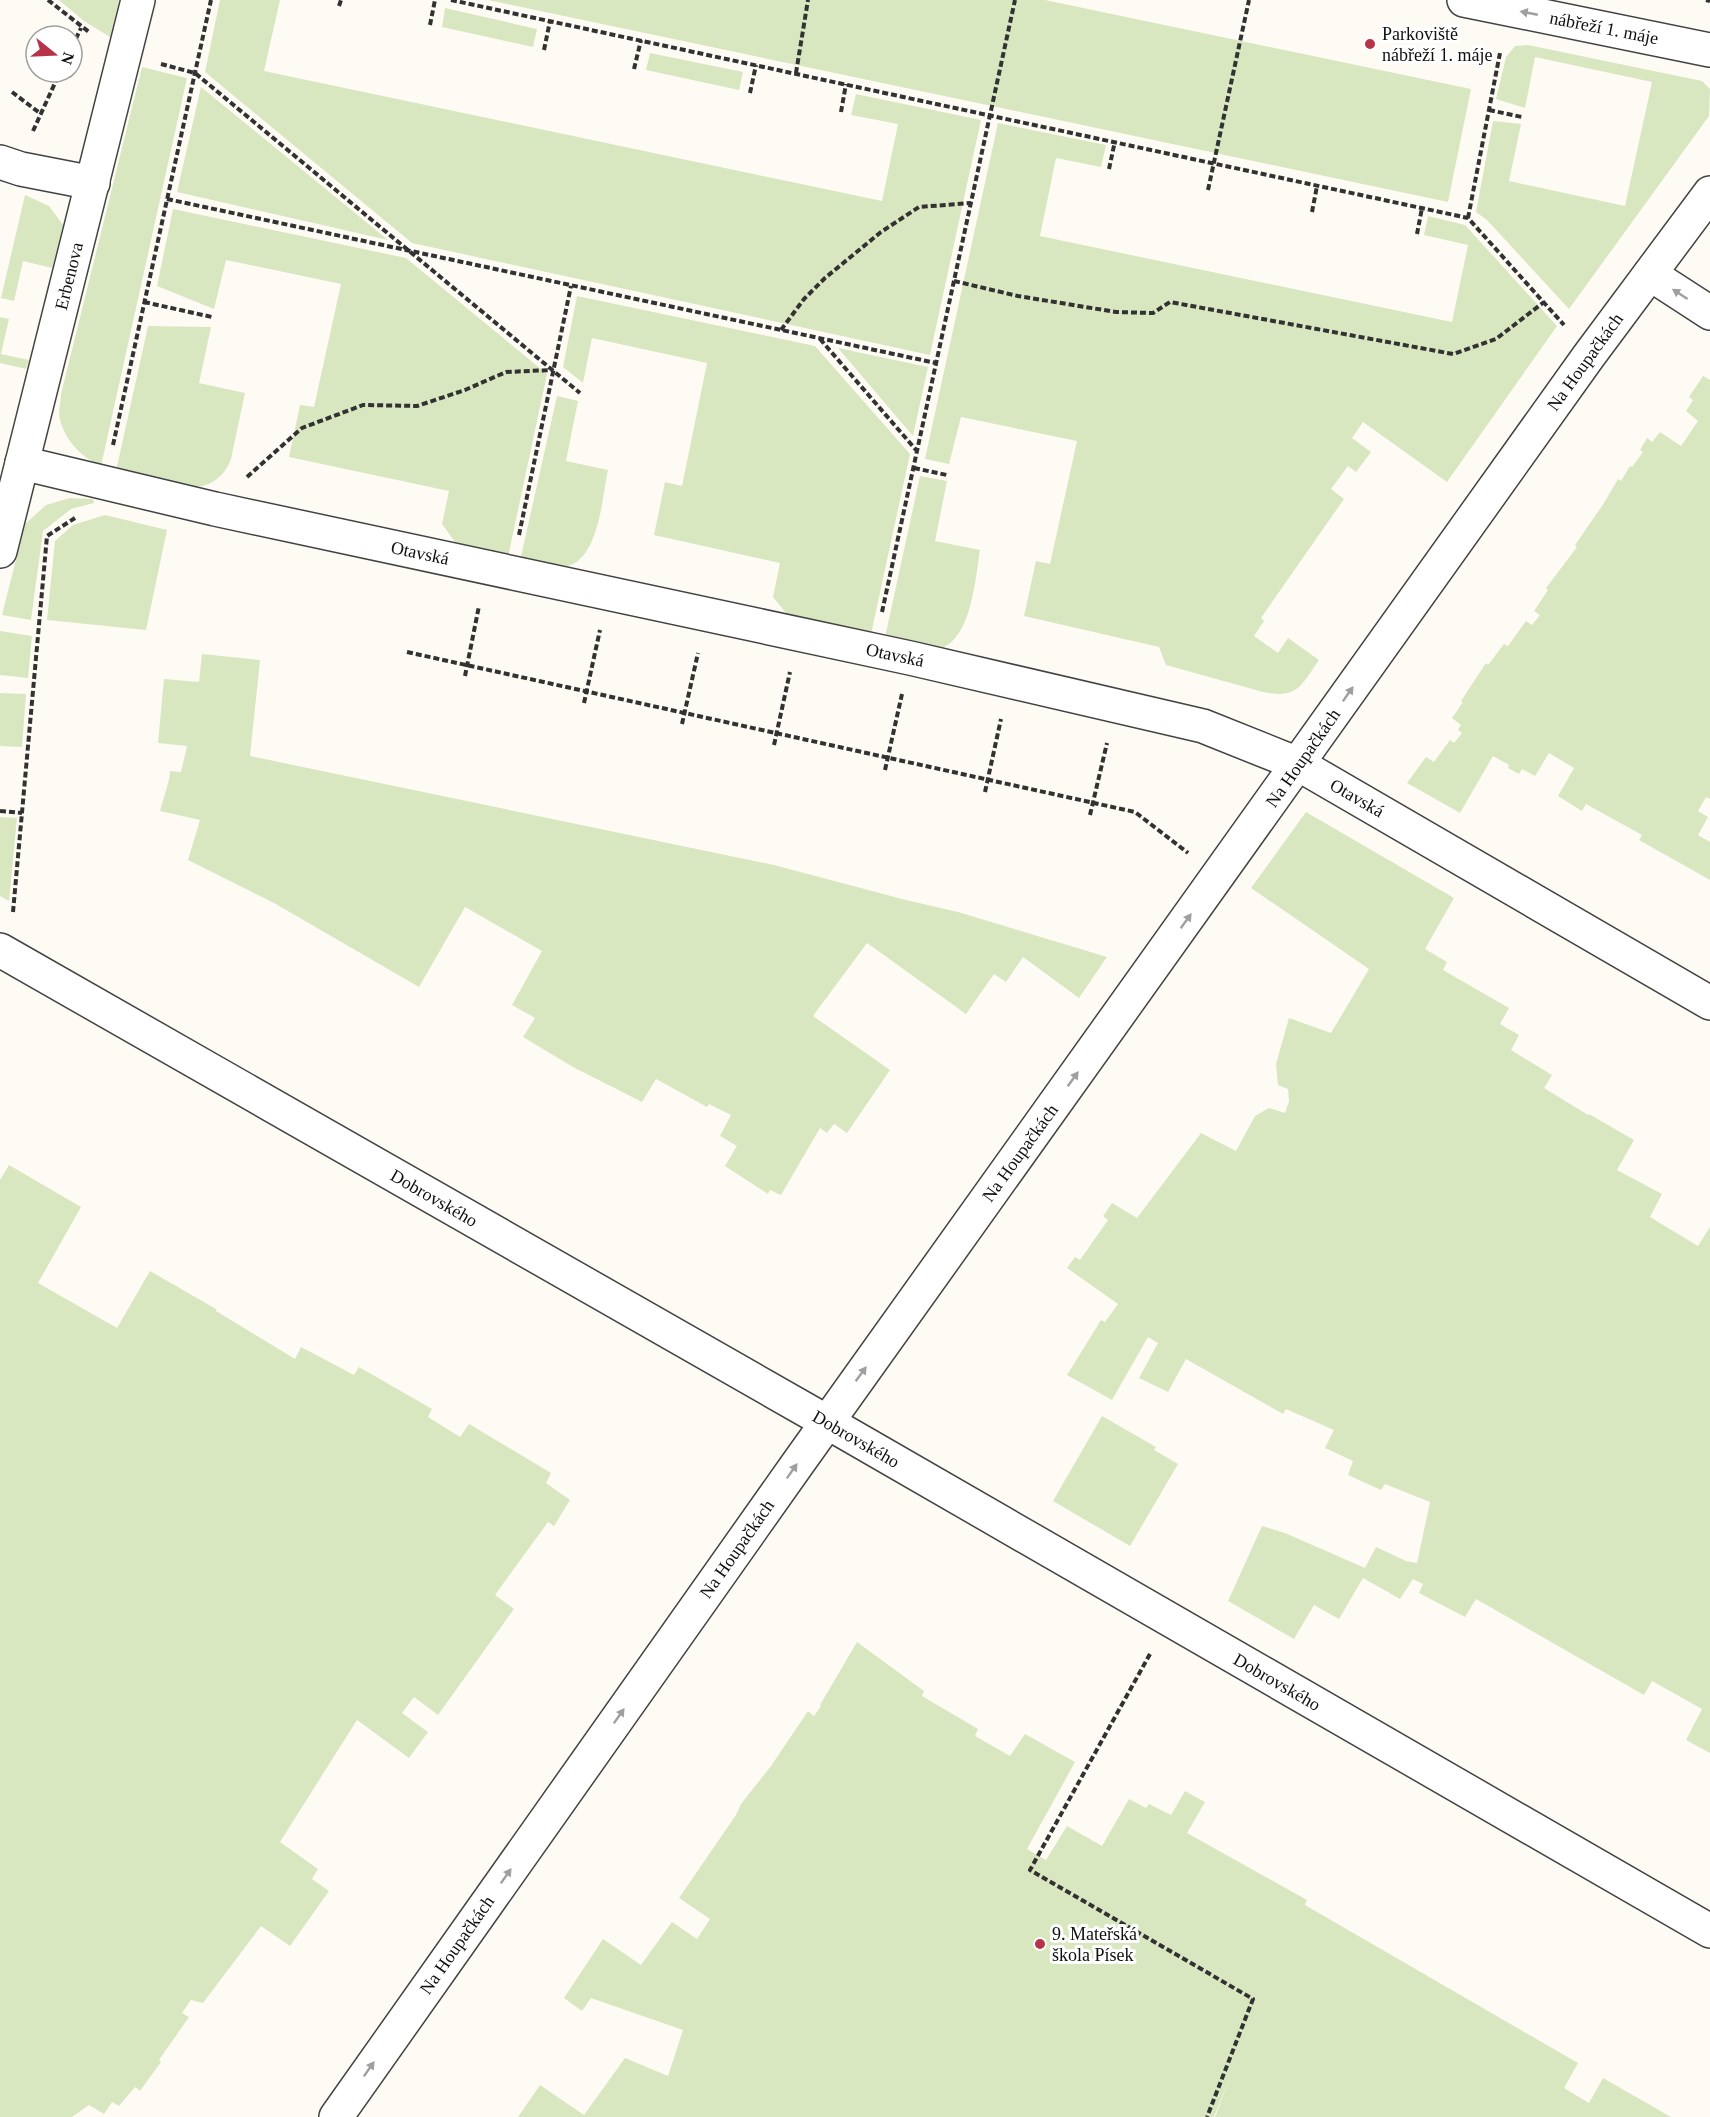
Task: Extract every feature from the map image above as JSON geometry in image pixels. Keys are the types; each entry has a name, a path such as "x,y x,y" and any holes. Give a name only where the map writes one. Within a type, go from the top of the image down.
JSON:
{"street":[{"name":"Erbenova","path":"0,551 138,0"},
{"name":"nábřeží 1. máje","path":"1464,0 1710,50"},
{"path":"0,162 21,169 93,183"},
{"name":"Na Houpačkách","path":"336,2117 827,1422 1581,367 1710,194"},
{"path":"1650,274 1710,313"},
{"name":"Otavská","path":"22,463 215,509 874,650 1203,726 1298,764 1710,1003"},
{"name":"Dobrovského","path":"0,950 827,1422 1710,1931"}],"path":[{"path":"48,0 76,24"},
{"path":"105,483 211,0"},
{"path":"339,6 340,0"},
{"path":"429,25 435,0"},
{"path":"452,0 1468,218 1567,327"},
{"path":"796,73 808,0"},
{"path":"874,650 1015,0"},
{"path":"1208,190 1249,0"},
{"path":"544,50 550,21"},
{"path":"634,69 641,40"},
{"path":"1468,218 1500,53"},
{"path":"750,93 756,65"},
{"path":"195,73 580,393"},
{"path":"34,128 55,84"},
{"path":"841,112 846,84"},
{"path":"12,92 41,114"},
{"path":"1489,110 1522,117"},
{"path":"1109,169 1114,141"},
{"path":"1312,212 1317,186"},
{"path":"167,199 936,363"},
{"path":"781,330 804,299 825,278 881,232 919,207 971,203"},
{"path":"1417,234 1422,208"},
{"path":"954,281 1018,296 1116,312 1153,313 1170,302 1454,354 1496,339 1544,302"},
{"path":"465,676 499,570 553,370 571,286"},
{"path":"144,302 212,317"},
{"path":"819,338 917,451"},
{"path":"215,509 262,461 302,428 363,405 417,406 465,390 506,372 553,370"},
{"path":"914,468 947,475"},
{"path":"13,912 47,536 79,516"},
{"path":"584,703 608,593"},
{"path":"682,724 706,614"},
{"path":"774,745 798,634"},
{"path":"407,652 1135,812 1192,856"},
{"path":"885,770 910,658"},
{"path":"985,792 1009,681"},
{"path":"1090,815 1116,706"},
{"path":"0,811 22,813"},
{"path":"1150,1654 1030,1870 1253,2000 1207,2117"}],"green space":[{"path":"59,0 119,0 110,37 84,21"},
{"path":"220,0 280,0 264,71 882,201 898,124 851,115 856,94 981,120 930,355 412,243 205,72"},
{"path":"488,0 1045,0 1471,89 1448,202"},
{"path":"445,8 537,29 533,47 442,27"},
{"path":"1528,45 1702,81 1710,89 1709,116 1569,309 1487,220 1476,212 1493,121 1521,124 1509,181 1625,206 1652,82 1535,57 1525,108 1496,99 1506,57 1515,46"},
{"path":"650,53 743,72 739,90 646,70"},
{"path":"142,67 187,78 101,466 79,452 73,445 64,431 59,409"},
{"path":"201,87 388,240 177,192"},
{"path":"998,123 1106,145 1101,167 1056,158 1040,236 1452,322 1468,245 1424,235 1428,216 1465,225 1557,326 1447,482 1363,422 1352,438 1371,452 1356,472 1348,466 1331,489 1344,499 1261,618 1264,621 1254,636 1278,653 1288,638 1319,660 1303,683 1291,692 1275,694 1263,692 1166,665 1159,647 1024,616 1036,561 1050,564 1077,441 961,417 949,464 925,459"},
{"path":"25,195 49,206 63,225 52,268 23,261 14,301 1,298"},
{"path":"173,209 406,258 547,374 508,557 468,549 455,542 442,524 449,491 289,457 300,405 314,407 341,284 226,260 214,309 157,286"},
{"path":"577,296 815,346 910,454 870,639 790,618 773,597 780,563 654,535 665,482 682,486 707,363 592,338 583,383 563,367"},
{"path":"0,317 9,319 1,354 29,360 26,369 0,363"},
{"path":"148,326 211,327 199,383 245,393 231,459 221,476 211,483 192,487 116,471"},
{"path":"838,348 928,367 913,436"},
{"path":"1703,376 1710,380 1710,799 1706,797 1698,811 1708,817 1698,835 1710,842 1710,880 1639,840 1642,835 1586,804 1582,811 1558,796 1574,768 1549,753 1535,776 1522,769 1519,774 1493,756 1460,813 1407,783 1426,757 1434,762 1450,740 1454,743 1462,733 1458,730 1461,725 1452,718 1463,702 1461,701 1486,663 1488,665 1504,644 1508,646 1526,621 1532,625 1540,615 1534,611 1548,590 1546,588 1577,547 1575,545 1618,479 1621,481 1630,466 1632,467 1643,452 1640,450 1647,438 1652,442 1660,432 1681,446 1698,421 1686,411 1693,400 1689,397"},
{"path":"557,396 578,401 566,461 608,470 601,512 591,543 584,555 574,563 562,567 520,561"},
{"path":"920,476 947,481 935,541 980,550 970,609 964,623 957,636 947,645 935,650 884,642"},
{"path":"70,498 93,499 94,503 71,509 43,531 31,620 2,615 25,524 46,505"},
{"path":"105,515 167,530 146,630 47,620 55,541 73,525"},
{"path":"0,631 32,636 28,678 0,675"},
{"path":"202,654 260,660 250,756 774,865 958,912 1107,957 1079,998 1023,957 1006,982 994,974 966,1014 867,943 813,1016 890,1070 847,1133 834,1124 827,1133 820,1128 781,1195 770,1190 768,1194 725,1166 737,1146 720,1136 731,1115 709,1104 707,1107 656,1079 642,1102 573,1067 523,1037 535,1018 512,1005 542,951 465,907 419,987 274,903 188,860 200,820 160,811 170,771 181,772 187,746 158,743 164,679 199,682"},
{"path":"0,693 26,694 22,747 0,746"},
{"path":"1306,812 1454,898 1425,949 1447,962 1443,970 1509,1008 1500,1024 1519,1035 1511,1050 1552,1075 1544,1088 1634,1140 1617,1170 1662,1194 1650,1217 1698,1246 1710,1227 1710,1753 1686,1740 1702,1709 1652,1681 1644,1695 1476,1599 1465,1617 1419,1593 1423,1584 1413,1579 1400,1599 1363,1578 1339,1619 1314,1605 1294,1639 1228,1601 1262,1526 1285,1533 1365,1568 1376,1547 1406,1561 1417,1563 1430,1502 1385,1484 1381,1490 1348,1475 1353,1461 1325,1448 1334,1430 1286,1409 1283,1414 1186,1359 1168,1392 1139,1378 1158,1343 1148,1337 1112,1400 1067,1375 1101,1320 1105,1322 1118,1304 1067,1268 1075,1257 1080,1260 1108,1220 1103,1216 1112,1203 1137,1218 1201,1133 1236,1151 1255,1116 1269,1108 1285,1113 1289,1101 1288,1089 1278,1085 1276,1064 1289,1018 1331,1033 1369,969 1251,888"},
{"path":"0,817 17,818 9,901 0,896"},
{"path":"9,1165 81,1207 38,1283 117,1328 150,1271 295,1359 301,1347 354,1375 359,1367 432,1409 428,1417 460,1437 469,1424 551,1473 546,1483 570,1500 554,1526 548,1522 495,1595 514,1609 438,1715 414,1697 402,1713 428,1732 409,1758 357,1720 280,1842 318,1869 312,1879 329,1891 290,1946 261,1926 203,2003 191,2000 182,2013 189,2017 140,2091 135,2087 119,2106 112,2102 104,2114 89,2105 72,2117 0,2117 0,1180"},
{"path":"1102,1416 1156,1447 1154,1450 1178,1464 1130,1546 1053,1501"},
{"path":"857,1642 924,1691 922,1696 978,1729 975,1736 1010,1756 1025,1734 1075,1762 1027,1849 1046,1860 1067,1826 1102,1846 1129,1799 1146,1808 1149,1804 1171,1815 1185,1791 1205,1802 1187,1833 1307,1900 1305,1905 1578,2063 1564,2088 1589,2103 1603,2078 1671,2117 1215,2117 1231,2075 1214,2117 518,2117 540,2085 584,2115 625,2058 668,2076 683,2030 591,1998 582,2011 564,1998 603,1939 641,1965 672,1922 697,1939 710,1919 679,1898 736,1815 741,1804 771,1766 808,1711 814,1716 821,1706"}],"place":[{"name":"Parkoviště nábřeží 1. máje","path":"1370,44"},
{"name":"9. Mateřská škola Písek","path":"1040,1944"}]}
